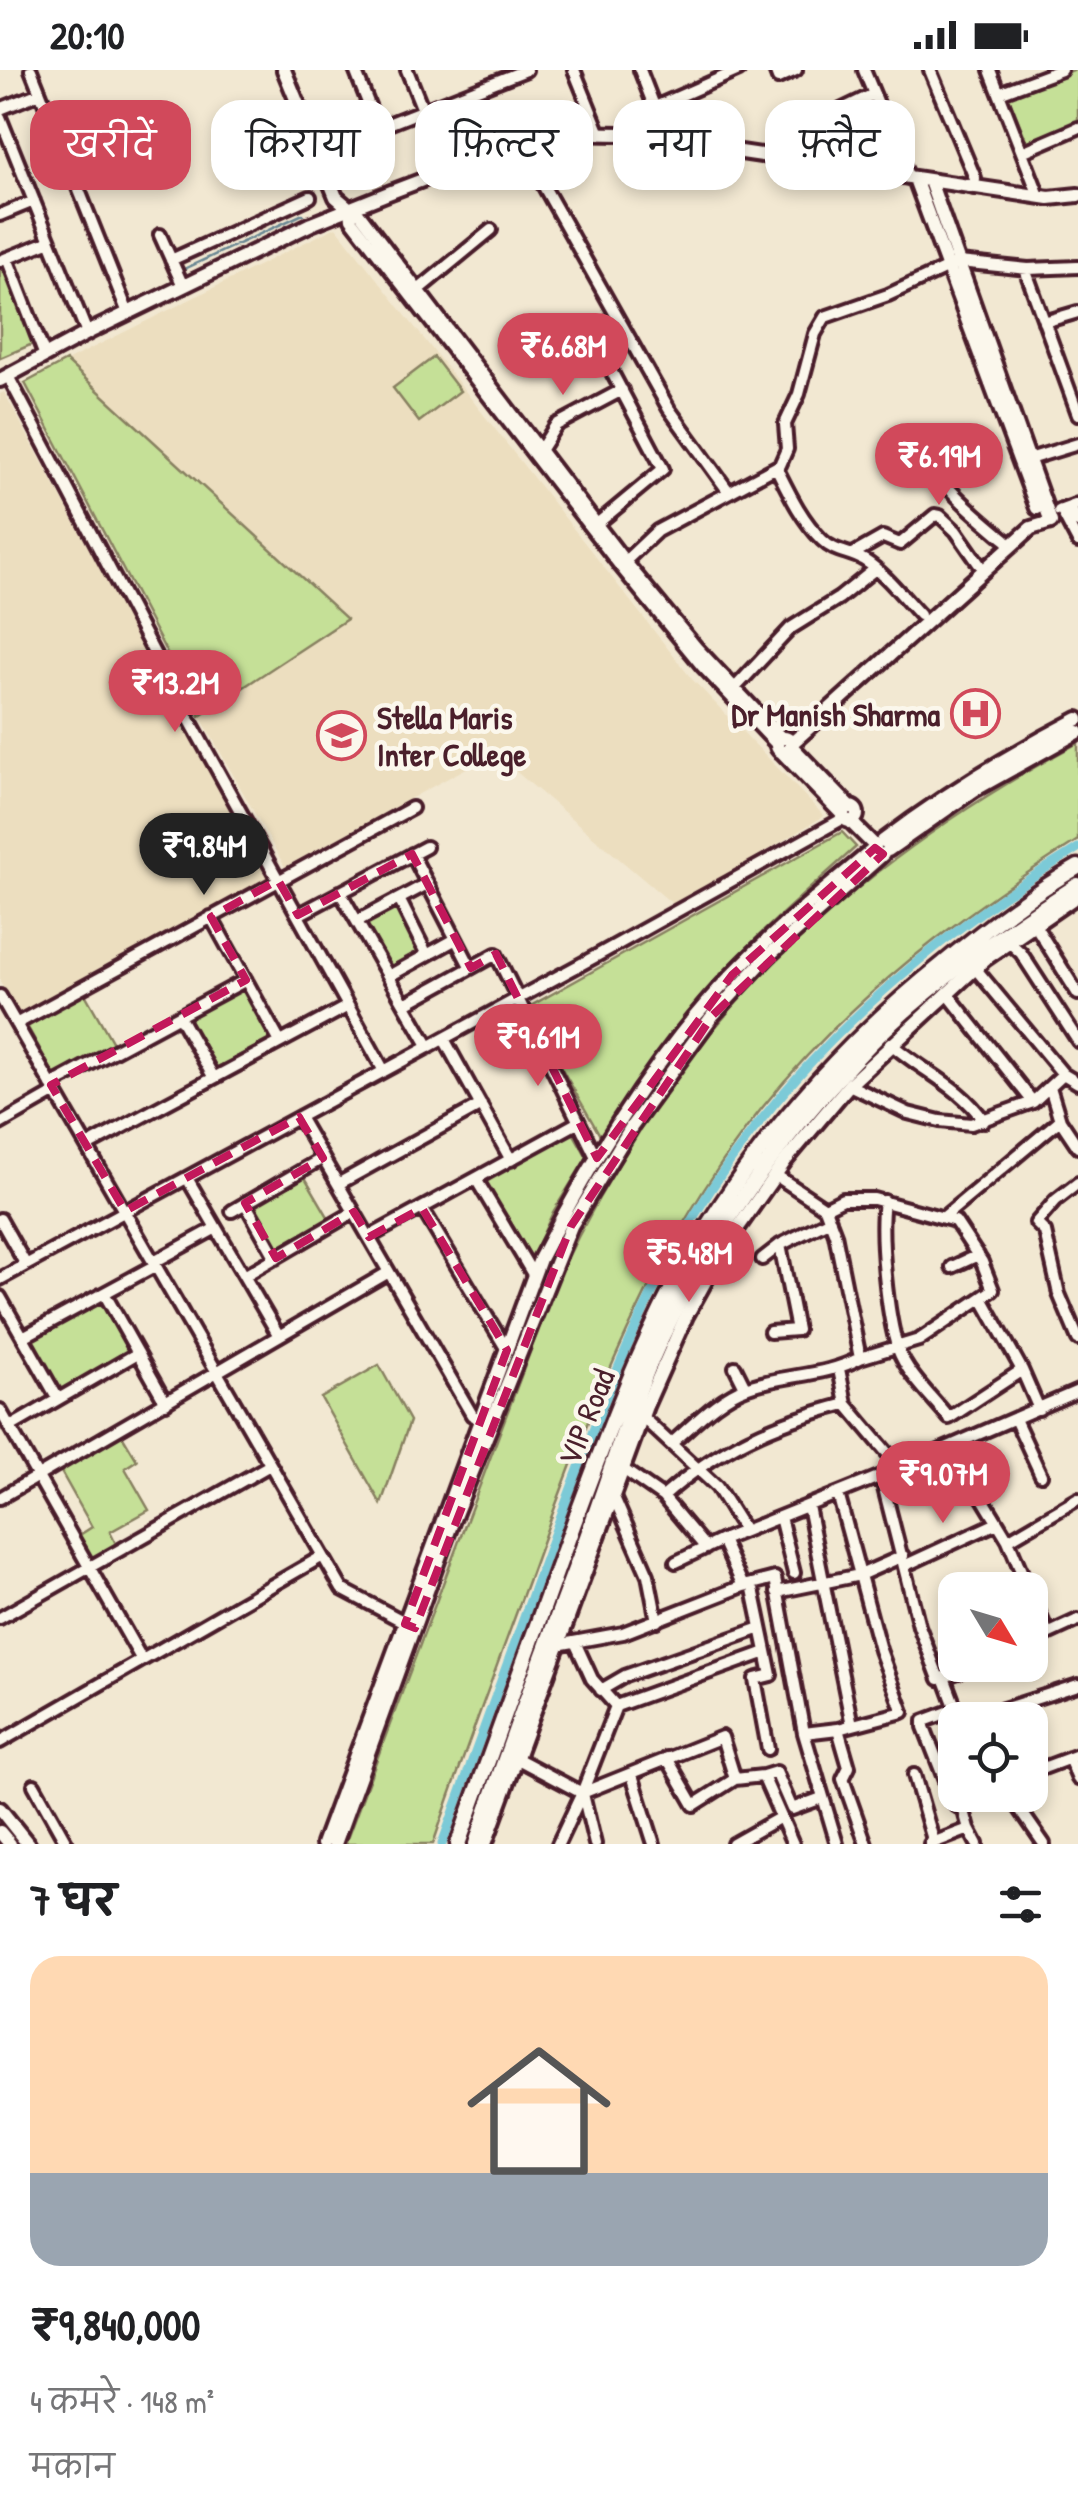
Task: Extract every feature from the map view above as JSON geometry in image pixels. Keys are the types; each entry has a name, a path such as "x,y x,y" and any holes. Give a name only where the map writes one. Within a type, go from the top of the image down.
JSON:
{"main road":[{"name":"VIP Road","path":"458,1844 610,1426 648,1337 717,1210 770,1136 825,1070 896,1002 984,930 1078,867"},
{"name":"VIP Road","path":"476,1844 648,1368 697,1272 752,1185 815,1105 870,1044 999,938 1078,885"}],"street":[{"path":"31,70 128,313"},
{"path":"284,70 336,197 360,214 598,523 622,564 881,847"},
{"path":"292,70 351,219 702,666 784,744"},
{"path":"355,70 378,128 415,113"},
{"path":"407,70 419,100"},
{"path":"574,70 600,134"},
{"path":"640,70 652,100"},
{"path":"670,100 738,70"},
{"path":"775,70 778,78 796,70"},
{"path":"864,70 877,100"},
{"path":"930,70 975,178 974,188"},
{"path":"990,70 1040,196"},
{"path":"999,94 1062,70"},
{"path":"448,100 521,71"},
{"path":"0,109 40,93"},
{"path":"861,100 874,94"},
{"path":"0,117 87,333"},
{"path":"1022,152 1078,128"},
{"path":"593,134 613,136"},
{"path":"915,178 1040,196 1078,195"},
{"path":"930,181 954,264 1029,459 1078,542"},
{"path":"384,1071 4,378 183,286 350,209 415,184"},
{"path":"915,184 954,264 1062,515"},
{"path":"546,190 669,409 729,492"},
{"path":"171,260 310,197"},
{"path":"0,215 34,201"},
{"path":"418,290 491,230"},
{"path":"160,235 183,286"},
{"path":"45,356 3,260 50,240"},
{"path":"622,564 657,531 776,467 788,449 784,424 799,394 816,334 825,317 888,295 954,264 1078,267"},
{"path":"1025,268 1078,414"},
{"path":"1044,322 1078,312"},
{"path":"598,523 663,469 607,363"},
{"path":"541,449 556,425 622,390"},
{"path":"917,440 931,470 963,504 1006,540"},
{"path":"1029,459 1078,444"},
{"path":"776,467 800,514 824,543 839,553 853,554 876,569 920,615"},
{"path":"784,744 1006,540 1028,522 1062,515"},
{"path":"784,744 1031,528 1062,515"},
{"path":"853,554 884,537 900,544 940,516 979,564"},
{"path":"734,689 791,628 876,569"},
{"path":"335,1844 534,1276 567,1207 597,1159 687,1026 732,975 793,917 937,800 1018,750 1078,719"},
{"path":"323,1844 551,1270 581,1209 632,1126 713,1014 881,847 1078,732"},
{"path":"16,1024 412,808"},
{"path":"0,1279 849,815"},
{"path":"298,915 426,847"},
{"path":"412,854 471,968"},
{"path":"357,921 427,884"},
{"path":"340,892 429,1047"},
{"name":"VIP Road","path":"485,1844 642,1416 686,1316 723,1249 785,1162 849,1084 975,968 1078,895"},
{"path":"399,899 428,955"},
{"path":"211,917 280,1042"},
{"path":"1035,924 1078,994"},
{"path":"388,976 456,939"},
{"path":"1010,942 1078,1041"},
{"path":"404,1004 496,954 597,1159"},
{"path":"975,968 1062,1074 1078,1083"},
{"path":"0,1124 53,1088 246,980"},
{"path":"946,993 1033,1102"},
{"path":"0,996 342,1589 410,1626"},
{"path":"87,1146 348,1006"},
{"path":"180,1016 214,1078"},
{"path":"444,1038 511,1160"},
{"path":"890,1044 968,1098 984,1120"},
{"path":"849,1084 908,1113 955,1123 984,1120 1033,1102 1062,1074"},
{"path":"1050,1087 1060,1120 1078,1148"},
{"path":"338,1184 481,1105"},
{"path":"298,1117 472,1415 481,1420"},
{"path":"946,1216 1060,1120"},
{"path":"369,1237 577,1124"},
{"path":"232,1211 323,1158"},
{"path":"777,1176 826,1208 860,1358"},
{"path":"187,1178 279,1336"},
{"path":"476,1179 534,1276"},
{"path":"1078,1182 1036,1223 1045,1232 1059,1294 1078,1339"},
{"path":"672,1442 729,1396 745,1388 839,1369 860,1358 919,1340 993,1290 962,1227 946,1216 884,1202 843,1199 826,1208"},
{"path":"884,1202 880,1230 898,1347 907,1366 949,1418 1022,1370"},
{"path":"245,1203 276,1258"},
{"path":"422,1208 507,1350"},
{"path":"244,1276 354,1212"},
{"path":"0,1219 26,1265"},
{"path":"762,1260 780,1245 830,1220"},
{"path":"22,1338 216,1228"},
{"path":"770,1332 798,1330 780,1245"},
{"path":"952,1267 978,1255"},
{"path":"0,1498 389,1272"},
{"path":"104,1292 166,1402"},
{"path":"0,1297 58,1399"},
{"path":"982,1298 1039,1409"},
{"path":"10,1427 138,1353"},
{"path":"735,1367 745,1388"},
{"path":"839,1369 846,1404 900,1468"},
{"path":"676,1562 1078,1391"},
{"path":"663,1497 697,1467 786,1420 846,1404"},
{"path":"1,1414 142,1660"},
{"path":"642,1416 733,1507 744,1530"},
{"path":"1015,1419 1040,1475"},
{"path":"951,1446 1008,1540 1022,1572"},
{"path":"0,1618 270,1465"},
{"path":"623,1469 663,1497 706,1548"},
{"path":"881,1476 919,1626 938,1676"},
{"path":"838,1494 880,1650 903,1712"},
{"path":"613,1495 648,1575 658,1621"},
{"path":"1008,1540 1078,1498"},
{"path":"808,1506 852,1725"},
{"path":"780,1517 794,1573"},
{"path":"778,1592 860,1575 997,1523"},
{"path":"722,1540 748,1585 761,1628 771,1675 755,1679 768,1749"},
{"path":"0,1742 323,1556"},
{"path":"558,1645 623,1633 775,1578 804,1734 838,1844"},
{"path":"1048,1634 1075,1621 1078,1636"},
{"path":"602,1690 624,1676 761,1628"},
{"path":"574,1642 592,1679 616,1706"},
{"path":"558,1844 616,1706 766,1652"},
{"path":"1026,1702 1078,1686"},
{"path":"804,1734 903,1712 924,1721 938,1716"},
{"path":"924,1721 938,1760"},
{"path":"838,1729 849,1767 843,1780 866,1844"},
{"path":"582,1794 722,1737 735,1780"},
{"path":"1048,1766 1074,1756 1078,1779"},
{"path":"516,1758 582,1794 595,1844"},
{"path":"666,1758 694,1805 735,1780 776,1772 792,1809 822,1798"},
{"path":"632,1775 654,1844"},
{"path":"914,1775 932,1843 969,1829"},
{"path":"762,1776 792,1844"},
{"path":"34,1785 67,1844"},
{"path":"0,1809 28,1844"},
{"path":"964,1812 976,1844"},
{"path":"1020,1812 1038,1843"},
{"path":"733,1844 781,1817"},
{"path":"0,1832 10,1844"}],"highlighted area":[{"path":"875,848 883,854 713,1015 571,1226 415,1628 405,1624 507,1350 422,1208 369,1237 354,1212 276,1258 245,1203 323,1158 299,1117 125,1211 51,1085 246,980 211,917 278,880 298,915 412,854 471,968 496,954 597,1158 732,975"}],"shaded area":[{"path":"336,227 691,678 824,816 675,906 494,753 285,867 200,716 347,618 66,361"},
{"path":"4,392 268,879 20,1016 0,982 0,394"}],"green space":[{"path":"1078,70 1078,121 1027,142 1008,96"},
{"path":"0,266 35,343 0,358"},
{"path":"434,357 460,391 419,422 393,388"},
{"path":"66,361 347,619 200,716 25,383"},
{"path":"1078,743 1078,840 950,928 832,1030 762,1108 688,1216 627,1331 601,1390 433,1844 345,1844 559,1275 597,1203 662,1097 738,1001 855,890 941,826"},
{"path":"842,832 856,847 710,986 666,1041 601,1137 527,1008"},
{"path":"397,906 422,951 389,970 364,924"},
{"path":"244,988 271,1039 215,1068 188,1018"},
{"path":"84,992 114,1045 56,1078 26,1024"},
{"path":"572,1131 587,1157 553,1212 532,1258 484,1179"},
{"path":"303,1174 330,1220 279,1251 252,1205"},
{"path":"101,1299 131,1351 61,1392 31,1339"},
{"path":"379,1365 410,1421 381,1504 321,1398"},
{"path":"122,1435 137,1460 125,1468 149,1510 110,1532 117,1546 91,1561 78,1536 92,1527 60,1470"}],"waterway":[{"path":"182,270 303,214"},
{"path":"442,1844 599,1415 651,1294 693,1218 771,1108 863,1010 966,923 1078,848"}],"place":[{"name":"Dr Manish Sharma","path":"975,714"},
{"name":"Stella Maris Inter College","path":"342,735"}]}
